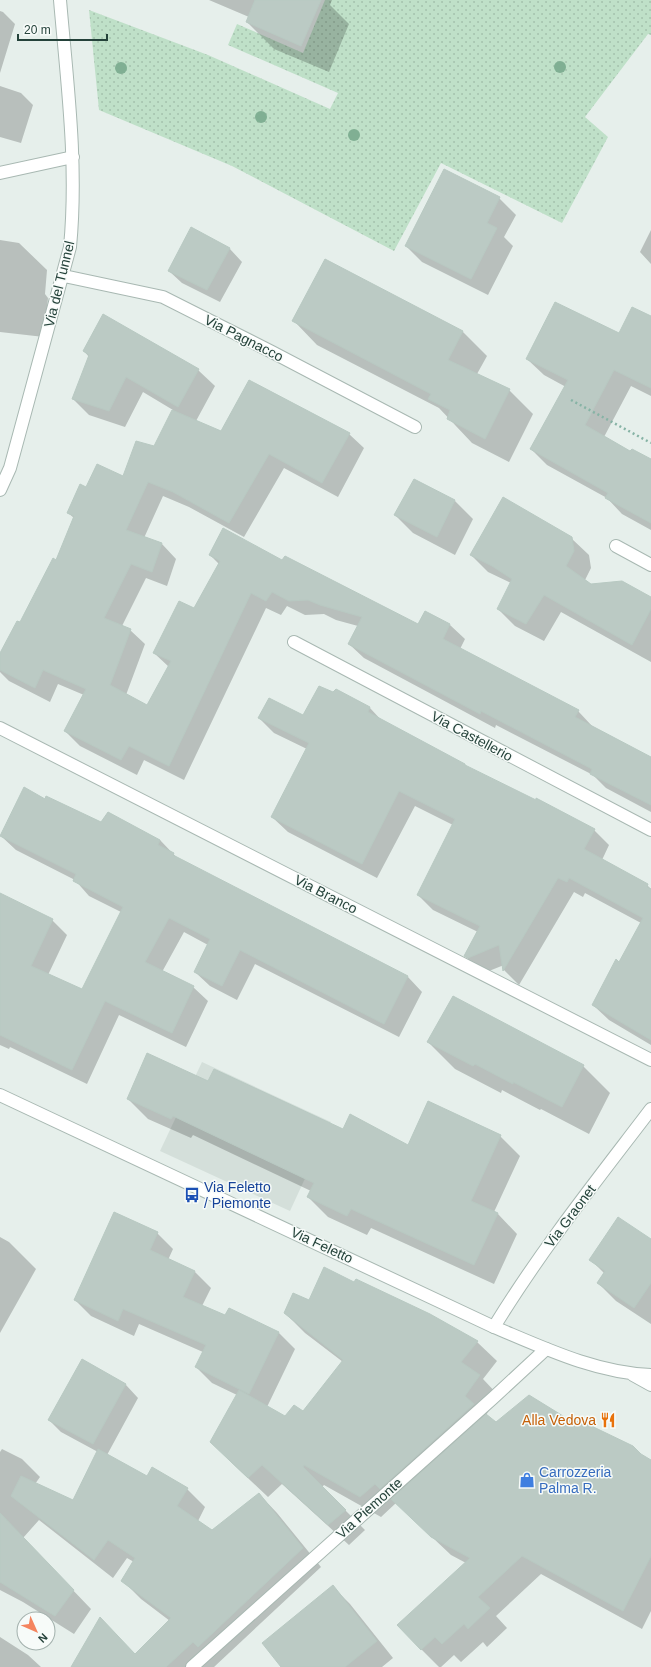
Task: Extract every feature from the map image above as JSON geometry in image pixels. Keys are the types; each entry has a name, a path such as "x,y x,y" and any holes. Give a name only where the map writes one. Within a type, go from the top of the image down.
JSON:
{"street":[{"name":"Via del Tunnel","path":"0,490 10,468 64,276 70,247 74,212 73,157 60,0"},
{"path":"0,173 73,157"},
{"name":"Via Pagnacco","path":"64,276 163,297 415,427"},
{"path":"616,546 651,565"},
{"name":"Via Castellerio","path":"294,642 651,830"},
{"name":"Via Branco","path":"0,728 651,1060"},
{"name":"Via Feletto","path":"0,1095 546,1349 582,1362 630,1374 651,1375"},
{"name":"Via Graonet","path":"494,1326 519,1286 566,1220 651,1109"},
{"name":"Via Piemonte","path":"192,1667 546,1349"},
{"path":"630,1374 651,1385"}],"path":[{"path":"571,400 651,443"}],"shaded area":[{"path":"202,1062 331,1122 290,1211 160,1151"}],"green space":[{"path":"325,0 651,0 651,35 648,34 585,117 608,137 562,223 441,163 394,251 232,166 99,110 89,10 208,55 330,109 338,93 228,45 237,24 303,53"}],"building":[{"path":"255,0 321,0 301,46 246,22"},
{"path":"444,169 500,197 487,223 497,228 471,279 405,246"},
{"path":"191,227 230,248 207,290 168,271"},
{"path":"325,259 463,331 448,360 510,389 485,439 447,419 450,410 428,399 431,394 292,321"},
{"path":"555,302 619,333 632,307 651,316 651,388 614,370 585,425 630,451 632,449 651,459 651,523 605,498 608,493 530,449 568,380 526,359"},
{"path":"103,314 199,369 178,407 126,377 109,411 72,399 89,355 83,351"},
{"path":"249,380 350,433 322,483 269,454 229,523 173,492 148,482 126,530 162,543 152,572 131,564 104,618 131,629 110,685 147,705 171,661 153,653 179,601 194,608 220,561 209,555 223,528 282,560 285,556 418,624 425,611 450,624 443,639 579,710 575,717 651,757 651,805 590,774 592,769 481,711 480,714 348,644 362,617 308,600 289,601 272,592 266,601 251,593 169,766 129,746 121,760 64,731 86,689 43,670 35,688 0,670 0,653 17,621 20,622 53,558 56,560 74,516 67,513 80,484 86,487 97,464 123,476 136,441 154,446 172,410 221,431"},
{"path":"414,479 455,500 437,537 394,515"},
{"path":"503,497 572,537 574,551 566,566 591,584 622,581 651,597 651,609 632,645 544,595 526,624 497,609 512,579 492,566 470,555"},
{"path":"319,686 333,692 336,689 370,707 368,712 465,765 536,800 536,798 595,829 584,849 648,884 647,887 651,889 651,1040 592,1005 616,959 619,962 643,918 569,878 567,882 558,878 503,971 499,945 468,958 464,956 480,926 417,895 455,819 399,791 362,864 271,817 309,743 258,718 269,698 303,715"},
{"path":"24,787 45,799 46,796 101,822 108,812 160,840 158,845 174,853 173,855 408,976 384,1024 240,950 222,986 194,972 210,939 169,918 145,962 194,986 172,1033 105,1001 72,1070 0,1035 0,893 53,919 31,966 82,989 123,907 73,881 76,874 0,836"},
{"path":"453,996 584,1065 562,1107 475,1064 473,1066 427,1042"},
{"path":"147,1053 208,1081 214,1069 343,1129 350,1114 408,1145 428,1101 501,1135 471,1201 498,1213 474,1265 351,1209 347,1216 307,1197 314,1183 173,1116 171,1119 127,1099"},
{"path":"114,1212 158,1232 150,1250 195,1271 183,1297 225,1315 229,1308 279,1332 249,1394 195,1367 206,1345 123,1309 118,1321 74,1300"},
{"path":"618,1217 651,1239 651,1283 634,1308 597,1283 605,1271 589,1260"},
{"path":"324,1267 354,1282 356,1279 430,1314 478,1341 461,1362 480,1375 465,1396 474,1404 380,1489 375,1484 360,1497 304,1465 303,1467 346,1510 328,1525 262,1465 248,1478 210,1442 239,1390 285,1416 294,1405 303,1411 343,1360 284,1313 293,1293 309,1300"},
{"path":"82,1359 126,1384 93,1444 48,1420"},
{"path":"529,1395 576,1424 579,1420 633,1446 641,1454 651,1460 651,1556 623,1611 522,1556 478,1597 490,1608 468,1629 464,1624 442,1644 435,1637 421,1650 397,1625 470,1558 431,1537 391,1499 486,1414 496,1422"},
{"path":"98,1449 147,1476 152,1467 188,1488 177,1506 212,1530 259,1493 303,1548 198,1647 193,1642 166,1667 71,1667 100,1617 135,1654 171,1618 121,1581 135,1558 108,1540 94,1560 11,1496 21,1476 73,1500"},
{"path":"0,1513 74,1590 56,1615 56,1611 47,1611 0,1582"},
{"path":"333,1585 377,1641 345,1667 281,1667 262,1643"}],"place":[{"name":"Via Feletto / Piemonte","path":"192,1195"},
{"name":"Alla Vedova","path":"608,1420"},
{"name":"Carrozzeria Palma R.","path":"527,1480"}]}
